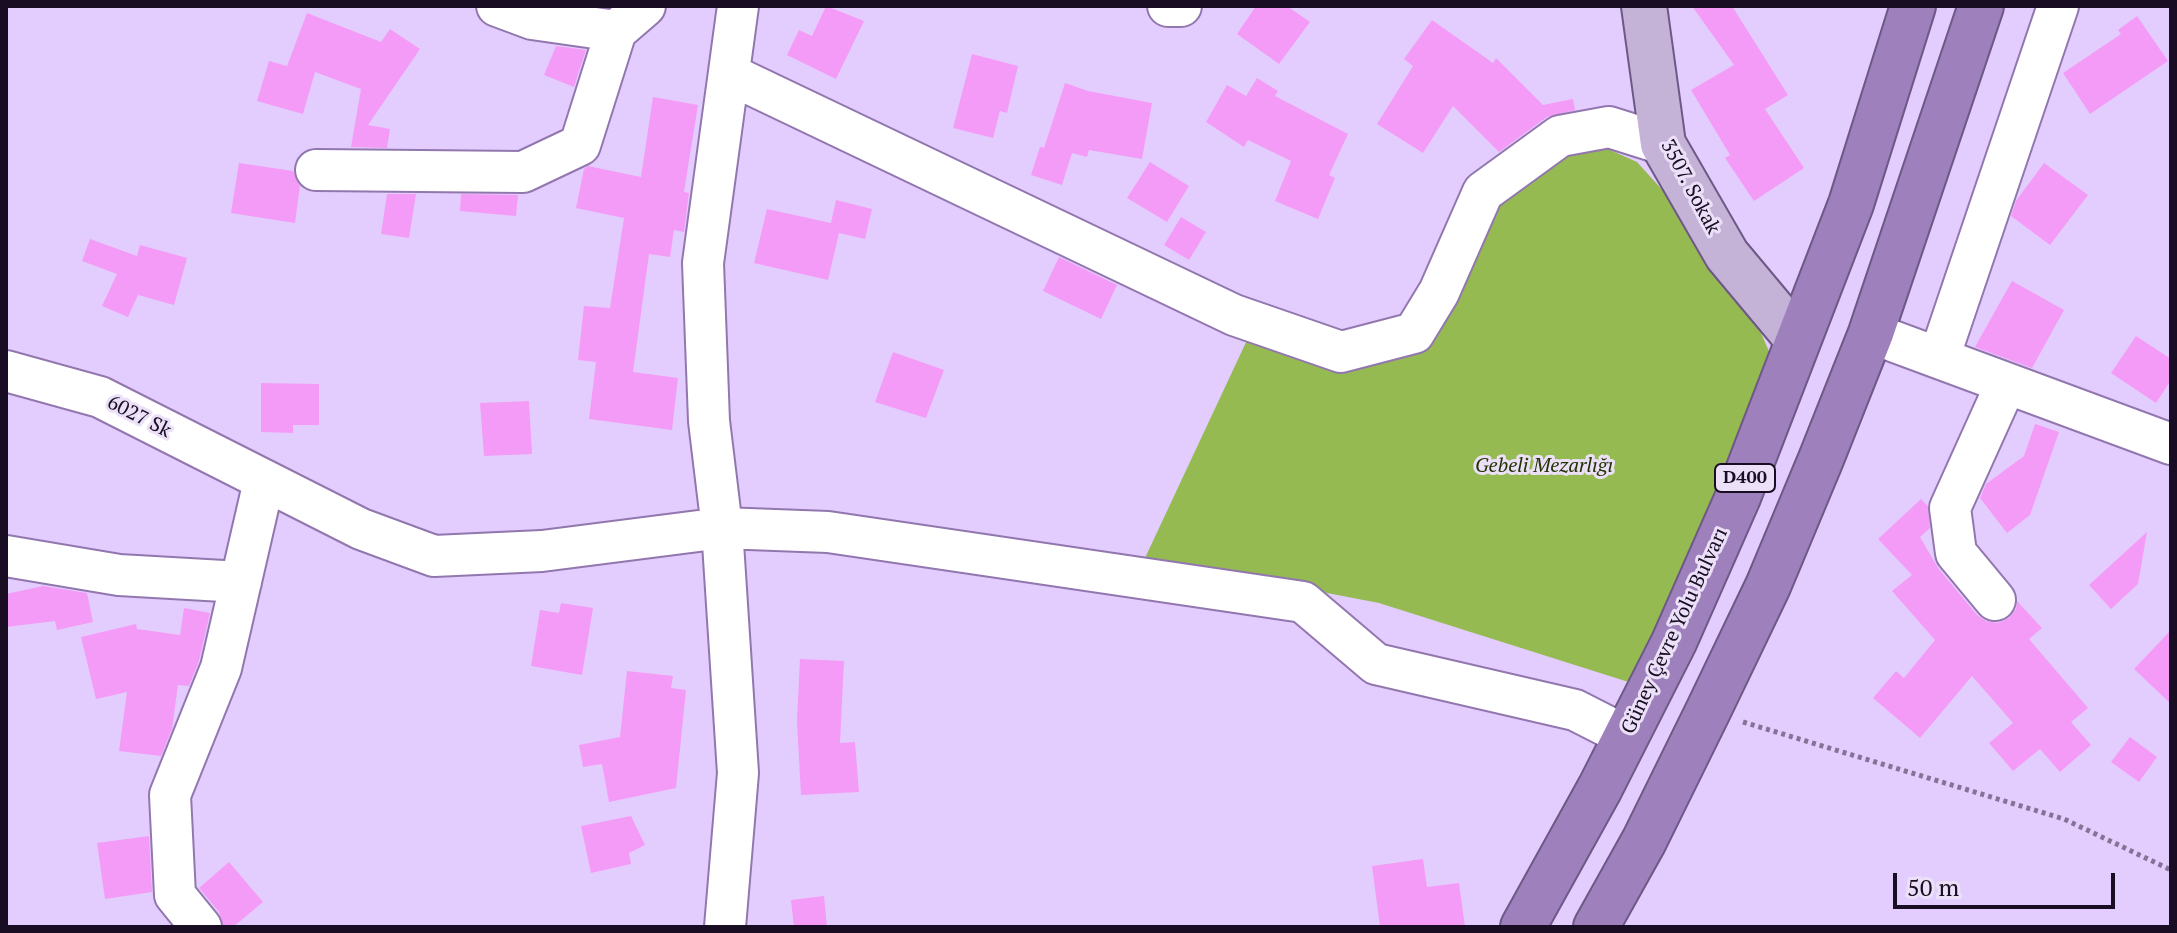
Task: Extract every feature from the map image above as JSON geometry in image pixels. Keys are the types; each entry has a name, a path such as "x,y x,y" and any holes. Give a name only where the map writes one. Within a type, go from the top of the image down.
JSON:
{"highway":[{"name":"Güney Çevre Yolu Bulvarı","path":"1523,927 1600,788 1674,642 1738,497 1851,204 1913,6"},
{"name":"D400","path":"1596,927 1644,841 1768,586 1871,333 1981,6"}],"main road":[{"name":"3507. Sokak","path":"1644,6 1663,144 1727,255 1798,340"}],"street":[{"path":"316,170 523,172 580,145 631,18 532,19 497,6"},
{"path":"725,927 738,773 722,528 709,421 703,263 738,6"},
{"path":"1168,6 1181,6"},
{"path":"1939,358 2058,6"},
{"path":"729,74 1234,315 1341,352 1414,333 1439,292 1483,192 1560,136 1609,127 1663,144"},
{"path":"1871,333 2171,444"},
{"name":"6027 Sk","path":"6,371 100,397 361,529 434,556 542,551 722,528 828,532 1303,602 1376,664 1575,710 1626,736"},
{"path":"1995,600 1956,553 1950,508 2006,384"},
{"path":"201,927 175,895 170,795 221,668 264,481"},
{"path":"6,556 119,575 241,582"}],"path":[{"path":"1708,711 2064,819 2171,870"}],"green space":[{"name":"Gebeli Mezarlığı","path":"1592,142 1637,162 1685,215 1739,282 1774,363 1638,685 1379,603 1145,558 1248,338 1399,354 1486,197"}],"building":[{"path":"826,6 864,21 836,79 787,55 799,30 812,36"},
{"path":"1256,6 1287,6 1310,22 1279,64 1237,34"},
{"path":"1692,6 1732,6 1788,95 1765,109 1804,168 1754,201 1725,158 1730,155 1691,90 1734,65"},
{"path":"307,13 381,42 390,29 420,49 368,125 390,129 387,148 351,147 361,89 315,72 303,114 257,101 269,61 287,66"},
{"path":"2137,16 2168,61 2090,114 2063,73 2121,34 2118,30"},
{"path":"1432,20 1493,63 1496,58 1543,105 1573,99 1575,110 1547,117 1499,152 1453,106 1423,153 1377,124 1413,66 1404,59"},
{"path":"556,46 586,50 574,87 544,75"},
{"path":"972,54 1018,66 1007,113 1000,111 993,138 953,128"},
{"path":"1257,78 1278,91 1275,96 1348,134 1329,175 1335,178 1318,219 1275,201 1291,161 1248,140 1244,147 1206,122 1227,85 1246,96"},
{"path":"1065,83 1088,91 1152,103 1142,159 1089,150 1087,157 1072,153 1062,185 1031,175 1040,147 1044,148"},
{"path":"653,97 698,105 684,192 689,193 684,232 674,230 670,257 649,254 633,372 678,378 672,430 589,419 596,362 578,360 584,306 610,308 624,218 576,208 584,169 588,166 641,177"},
{"path":"1150,162 1189,186 1167,222 1127,198"},
{"path":"239,163 293,171 300,186 295,223 231,213"},
{"path":"2044,163 2088,195 2050,245 2011,216 2016,201"},
{"path":"387,194 416,194 409,238 381,234"},
{"path":"461,194 518,195 516,216 460,211"},
{"path":"836,200 872,209 865,239 839,233 828,280 754,263 767,209 831,223"},
{"path":"1181,217 1206,232 1189,260 1164,245"},
{"path":"90,239 137,256 140,245 187,258 174,305 138,295 128,317 102,306 117,274 82,261"},
{"path":"1059,257 1117,285 1101,319 1043,291"},
{"path":"2012,281 2064,310 2032,368 1975,347"},
{"path":"2136,336 2171,359 2171,380 2156,403 2111,373"},
{"path":"893,352 944,370 926,418 875,402"},
{"path":"261,383 319,384 319,425 293,425 293,433 261,432"},
{"path":"529,401 532,454 484,456 480,403"},
{"path":"2035,424 2059,432 2030,515 2007,533 1980,498 1986,484 2024,456"},
{"path":"1921,499 1928,506 1930,528 1920,537 1938,568 1977,615 1986,621 1998,623 2009,618 2016,609 2017,601 2042,628 2029,639 2088,708 2071,722 2091,745 2060,772 2040,749 2013,771 1989,743 2013,723 1972,676 1920,738 1873,698 1896,671 1904,678 1935,640 1892,591 1912,575 1878,539"},
{"path":"2147,532 2138,584 2111,609 2089,585"},
{"path":"43,586 87,593 93,622 57,630 55,621 6,627 6,594"},
{"path":"561,603 593,608 582,675 531,666 540,610 559,613"},
{"path":"184,608 210,613 199,661 189,686 178,685 172,729 161,756 119,751 127,692 96,699 81,637 136,624 137,629 180,635"},
{"path":"2171,630 2171,704 2134,669"},
{"path":"800,659 844,661 840,743 855,742 859,792 801,795 797,721"},
{"path":"627,671 673,676 671,688 686,690 676,788 609,802 602,764 583,767 579,745 620,737"},
{"path":"2130,737 2157,757 2139,782 2111,762"},
{"path":"631,816 645,845 629,853 631,864 591,873 581,826"},
{"path":"149,836 152,892 105,899 97,843"},
{"path":"1423,859 1427,887 1459,883 1465,927 1380,927 1372,866"},
{"path":"229,862 263,902 233,927 223,927 219,912 199,888"},
{"path":"824,896 827,927 794,927 791,900"}]}
